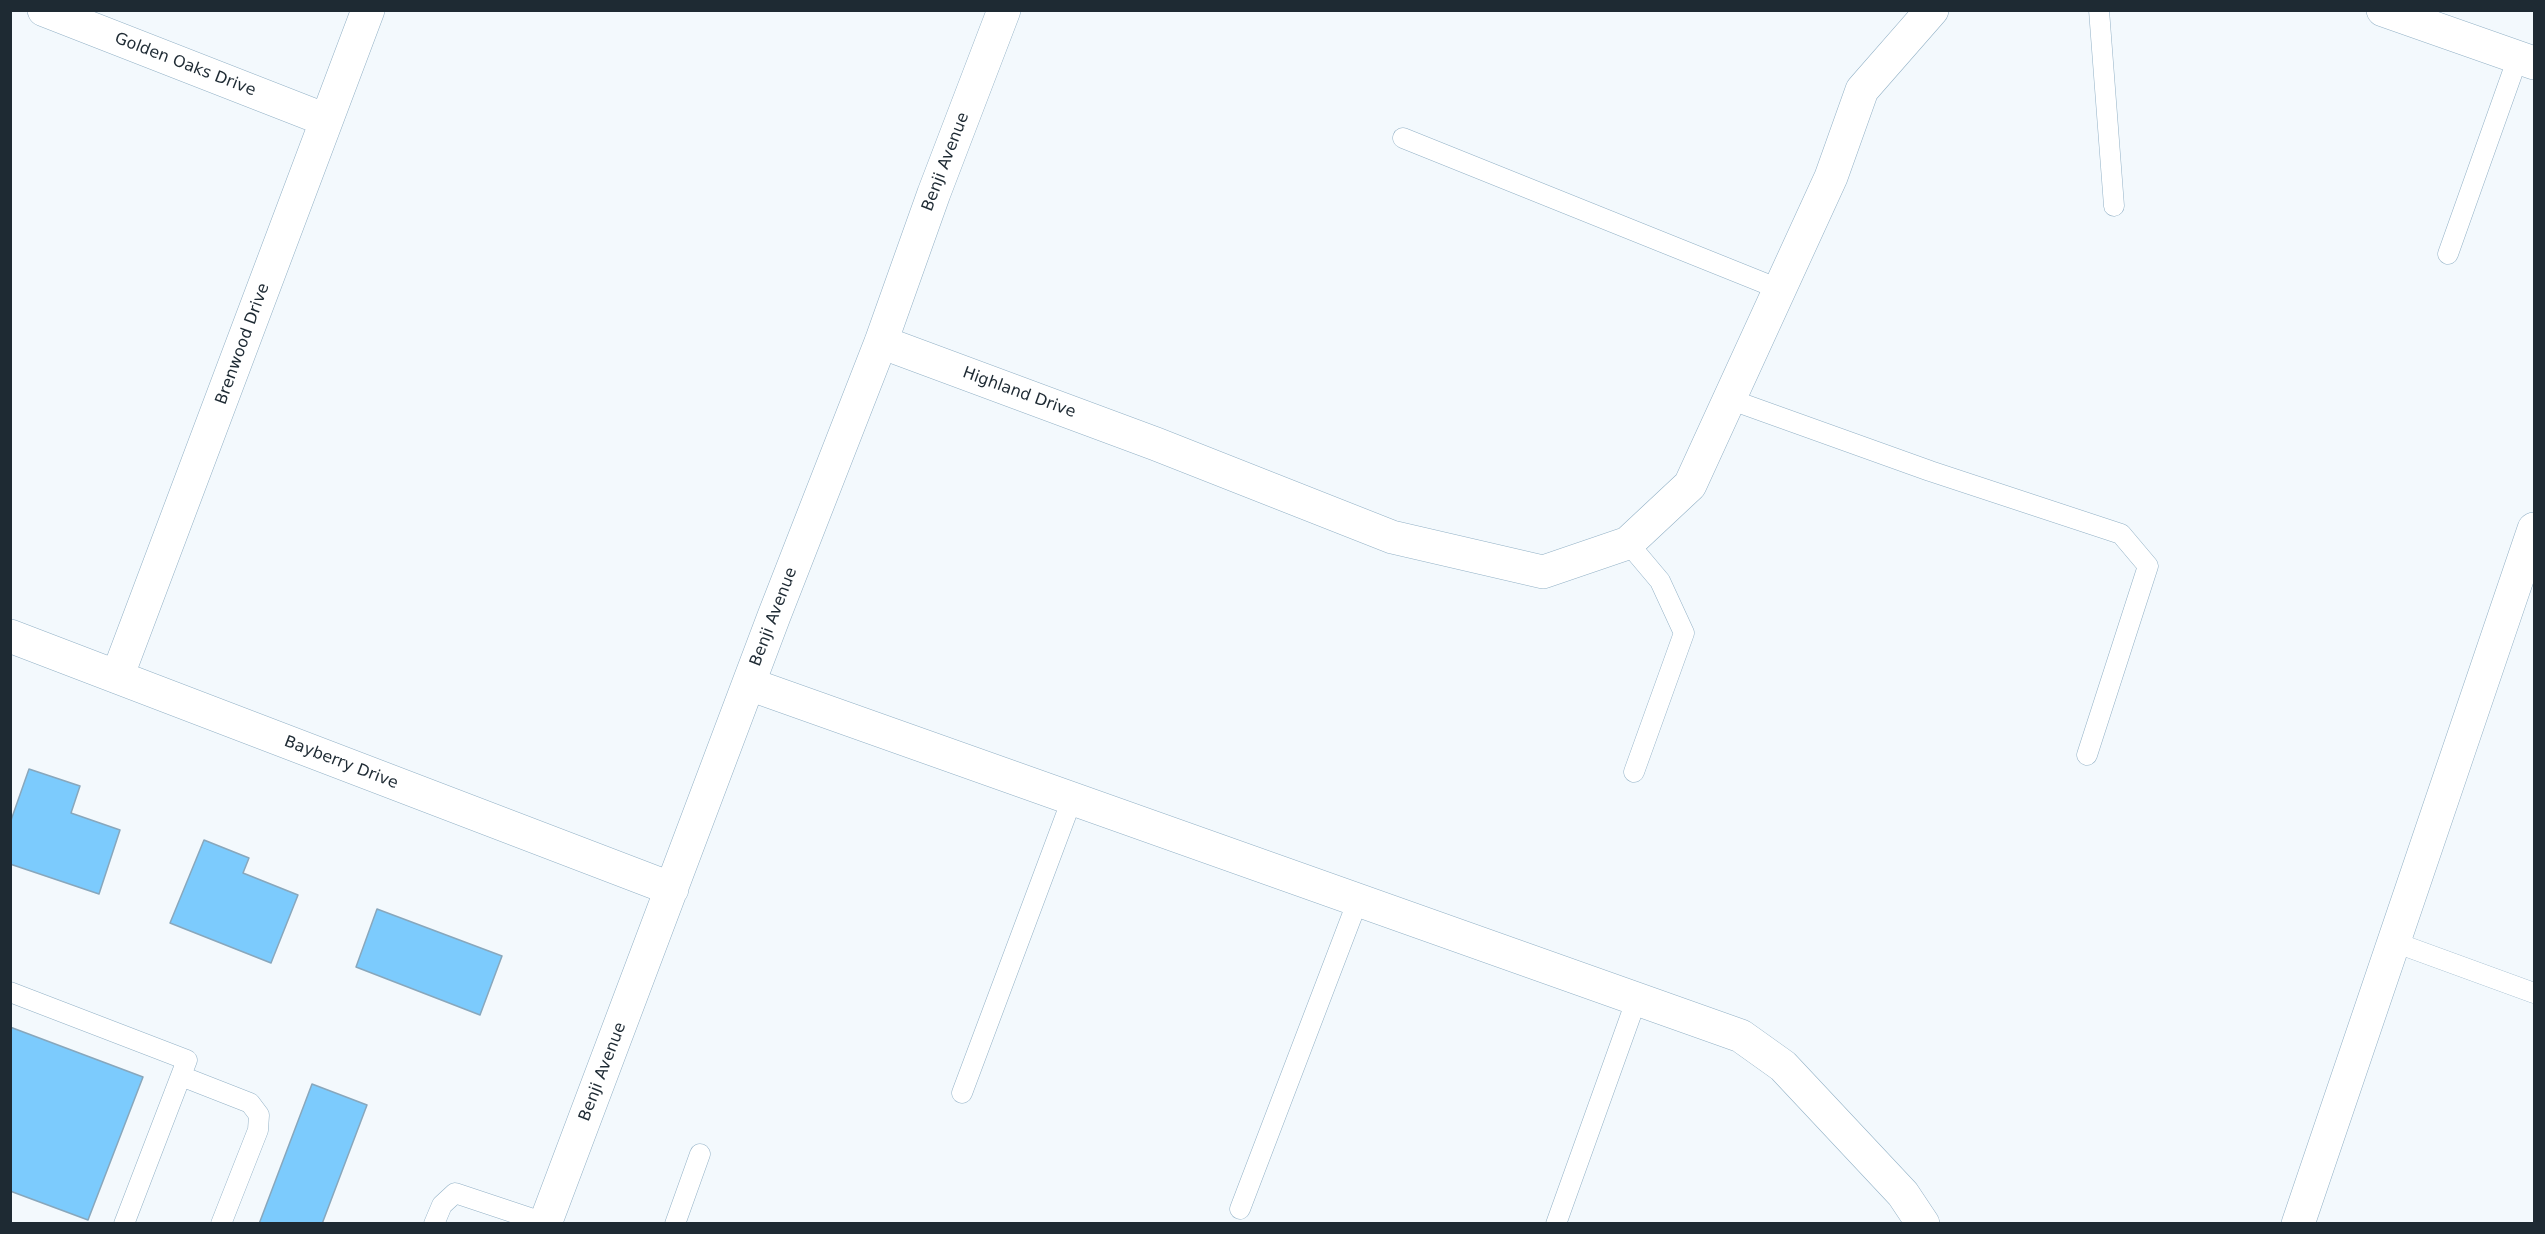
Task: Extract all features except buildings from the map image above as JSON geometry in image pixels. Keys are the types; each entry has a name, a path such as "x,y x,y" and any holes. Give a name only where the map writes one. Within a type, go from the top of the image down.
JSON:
{"street":[{"name":"Golden Oaks Drive","path":"44,10 326,120"},
{"name":"Brenwood Drive","path":"117,677 368,10"},
{"name":"Benji Avenue","path":"545,1223 881,342 934,193 1004,10"},
{"path":"1628,543 1690,485 1831,177 1862,90 1932,10"},
{"path":"2383,10 2526,60"},
{"name":"Highland Drive","path":"881,342 1156,444 1392,537 1543,572 1628,543"},
{"path":"2298,1224 2394,942 2524,592 2535,529"},
{"name":"Bayberry Drive","path":"10,636 672,889"},
{"path":"749,684 1741,1036 1783,1066 1902,1194 1923,1224"}],"lane":[{"path":"2098,10 2114,206"},
{"path":"2448,254 2526,60"},
{"path":"1403,138 1779,289"},
{"path":"1729,399 1930,471 2121,534 2148,566 2087,755"},
{"path":"1628,543 1659,581 1684,633 1634,772"},
{"path":"962,1093 1072,798"},
{"path":"1240,1209 1358,900"},
{"path":"2394,942 2535,993"},
{"path":"10,992 187,1060 124,1224"},
{"path":"1556,1224 1637,999"},
{"path":"181,1076 250,1103 259,1115 258,1130 221,1224"},
{"path":"675,1224 700,1154"},
{"path":"434,1224 441,1205 455,1193 545,1223"}]}
